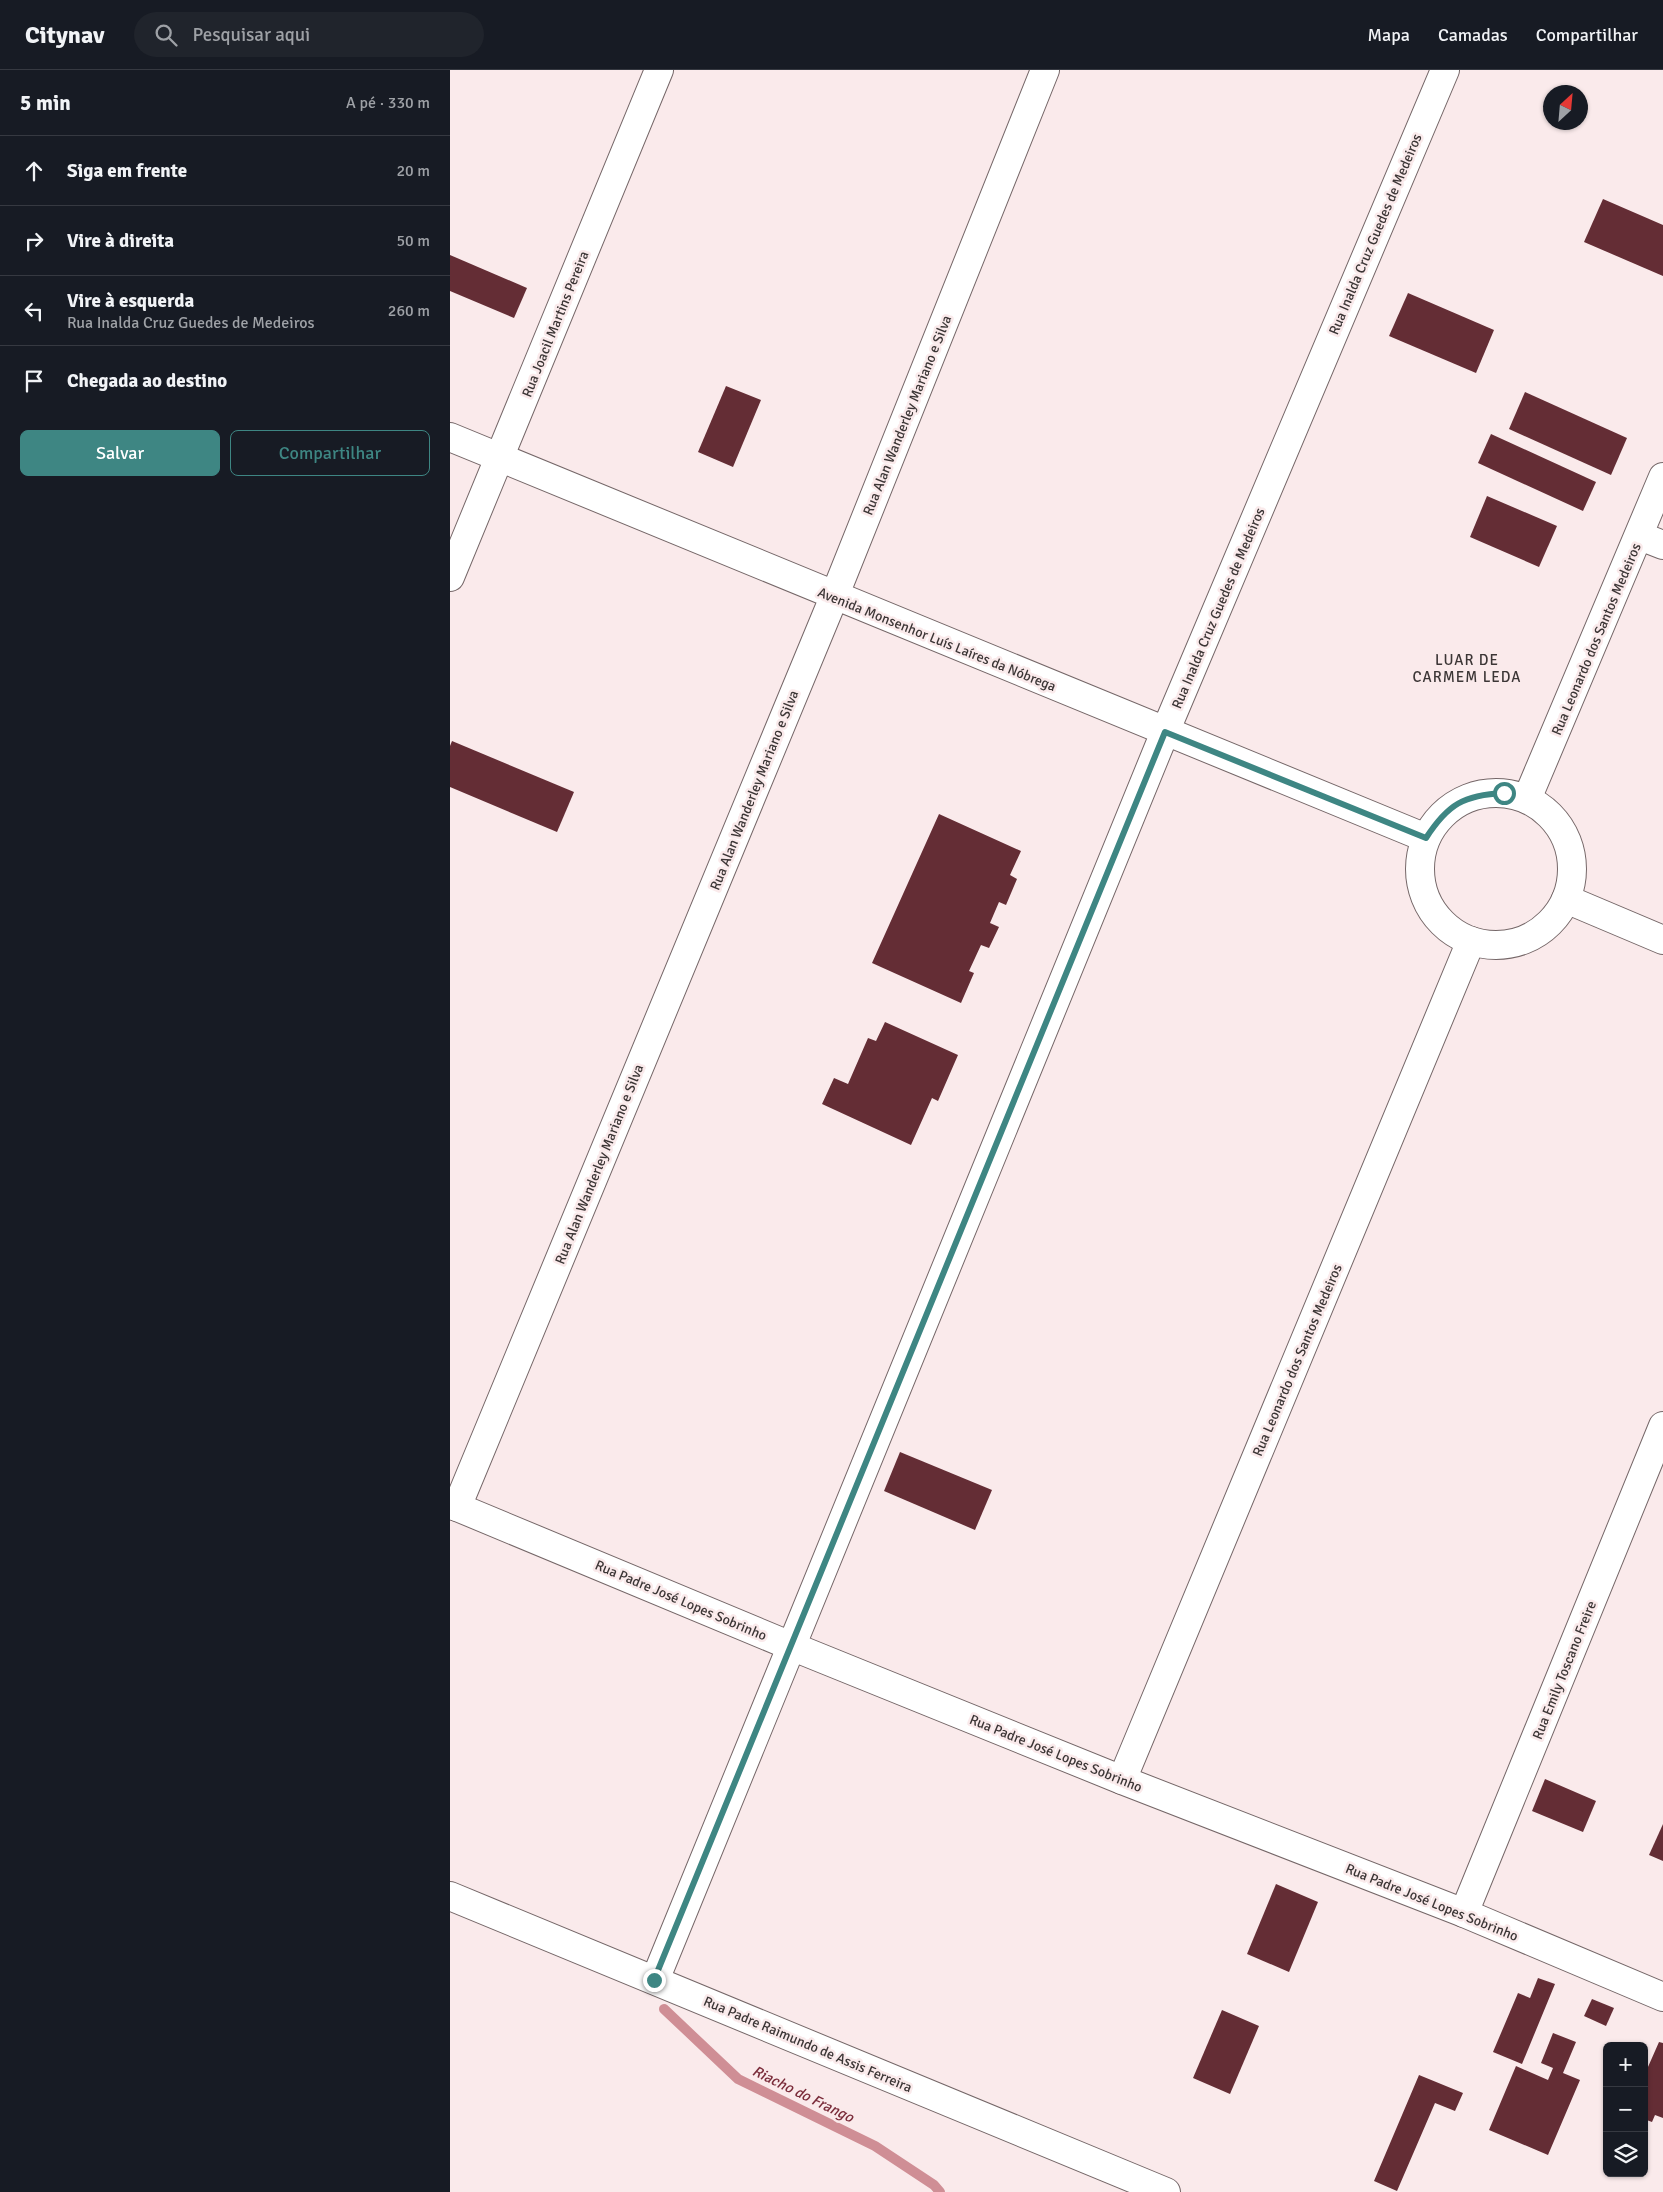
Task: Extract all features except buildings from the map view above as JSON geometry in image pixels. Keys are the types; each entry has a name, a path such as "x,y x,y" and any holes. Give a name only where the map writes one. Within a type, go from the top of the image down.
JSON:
{"street":[{"name":"Rua Joacil Martins Pereira","path":"450,577 659,70"},
{"name":"Rua Alan Wanderley Mariano e Silva","path":"453,1506 834,596 1045,70"},
{"name":"Rua Inalda Cruz Guedes de Medeiros","path":"654,1980 1165,732 1444,70"},
{"name":"Avenida Monsenhor Luís Laíres da Nóbrega","path":"450,437 1426,838"},
{"name":"Rua Leonardo dos Santos Medeiros","path":"1526,799 1651,541 1663,477"},
{"path":"1504,793 1526,799 1547,812 1562,831 1570,853 1572,876 1566,899 1554,918 1537,933 1516,942 1493,945 1471,940 1447,926 1437,917 1426,899 1420,879 1420,858 1426,838 1439,818 1457,802 1480,794 1504,793"},
{"path":"1566,899 1663,940"},
{"name":"Rua Leonardo dos Santos Medeiros","path":"1122,1780 1471,940"},
{"name":"Rua Emily Toscano Freire","path":"1464,1913 1663,1426"},
{"name":"Rua Padre José Lopes Sobrinho","path":"453,1506 1122,1780 1464,1913 1663,1997"},
{"name":"Rua Padre Raimundo de Assis Ferreira","path":"450,1896 1166,2192"}],"waterway":[{"name":"Riacho do Frango","path":"664,2009 738,2079 875,2146 934,2185 940,2192"}],"district":[{"name":"LUAR DE CARMEM LEDA","path":"1467,668"}],"route":[{"path":"654,1980 1165,732 1426,838 1439,818 1457,802 1480,794 1504,793"}]}
